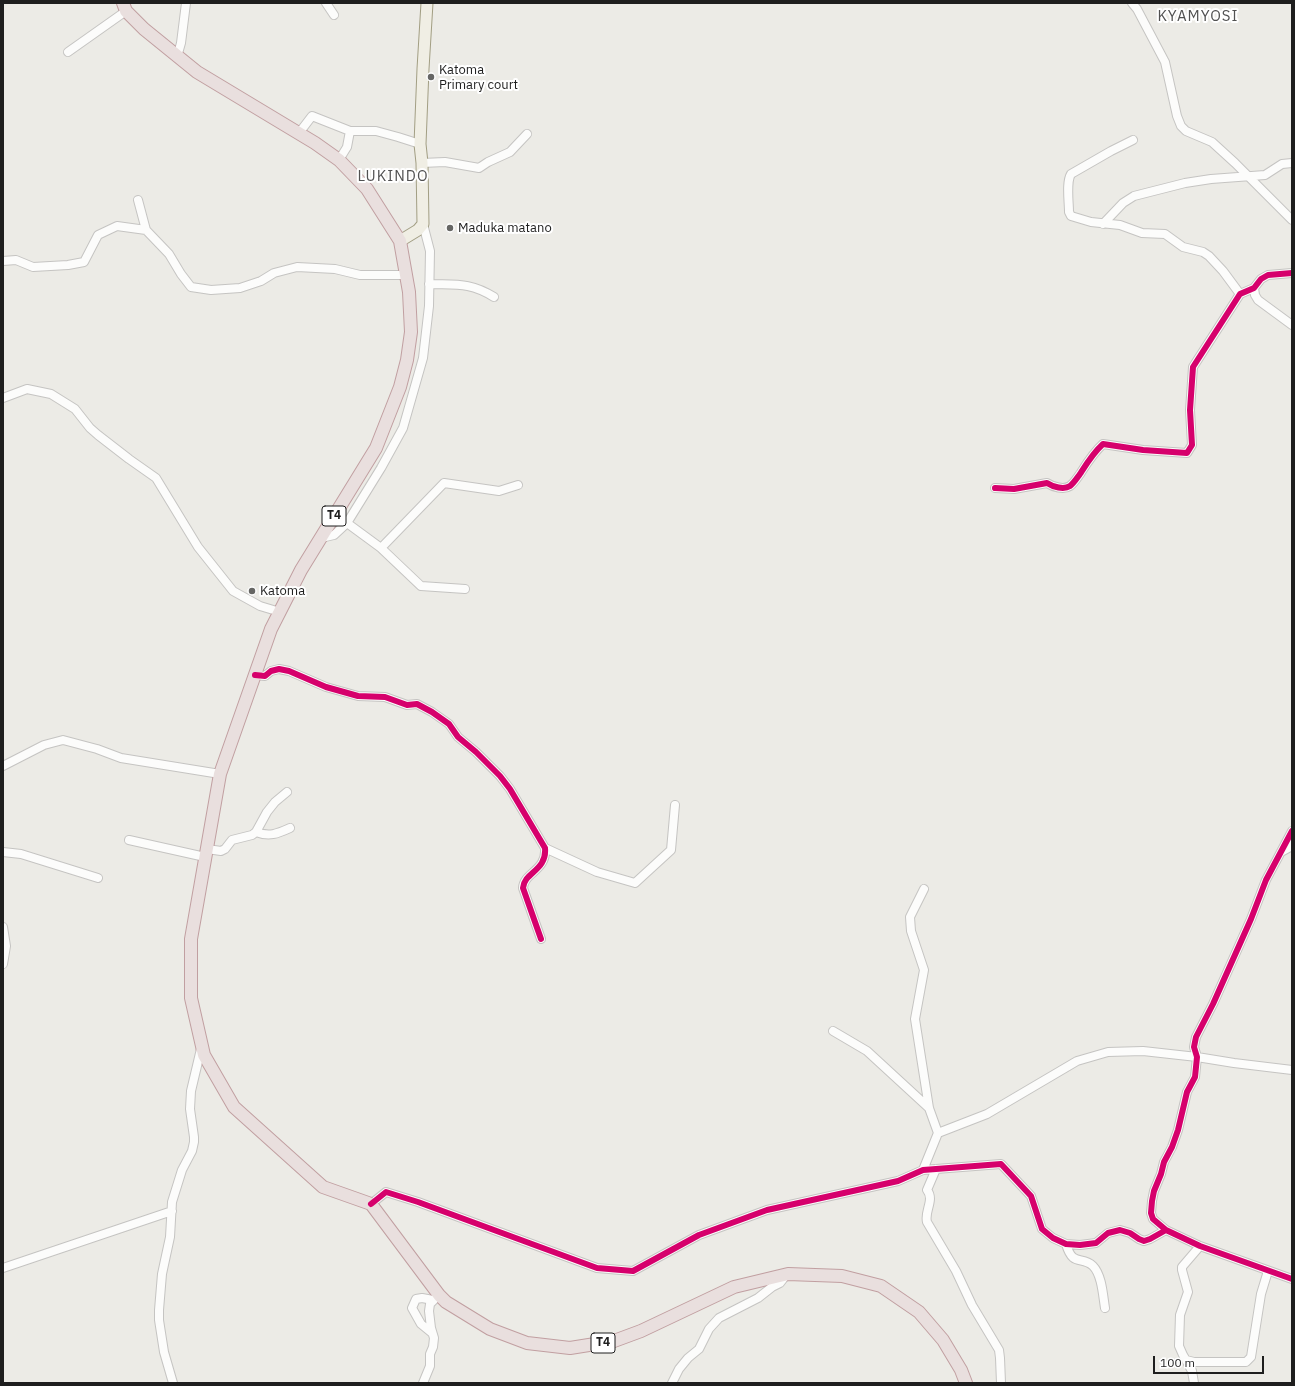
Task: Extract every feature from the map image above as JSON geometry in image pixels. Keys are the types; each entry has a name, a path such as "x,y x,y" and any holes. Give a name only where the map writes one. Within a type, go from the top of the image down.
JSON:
{"highway":[{"name":"T4","path":"125,7 144,28 177,57 197,72 298,133 339,160 367,189 400,241 409,292 411,332 407,360 400,387 376,448 301,570 271,629 220,774 191,939 191,998 204,1055 234,1107 322,1187 371,1204 436,1298 446,1302 490,1328 527,1342 570,1348 614,1341 641,1331 734,1287 788,1274 842,1276 881,1286 919,1312 943,1340 961,1370 966,1383"}],"main road":[{"path":"400,241 418,230 423,224 422,163 420,144 427,3"}],"street":[{"path":"177,57 181,43 186,3"},
{"path":"326,3 334,15"},
{"path":"1132,3 1137,9 1165,62 1177,116 1181,126 1186,131 1212,142 1235,162 1292,220"},
{"path":"68,52 125,7"},
{"path":"298,133 312,116 350,131 376,132 398,136 420,144"},
{"path":"339,160 347,147 350,131"},
{"path":"422,163 445,162 479,168 488,162 510,152 527,134"},
{"path":"1133,140 1071,174 1068,178 1069,212 1071,216 1103,224 1120,225 1142,233 1165,234 1183,247 1203,252 1209,256 1223,271 1240,294"},
{"path":"1103,224 1123,203 1134,196 1185,183 1265,175 1282,164 1292,163"},
{"path":"138,200 146,230 169,254 190,286 210,290 240,288 261,281 274,273 297,267 335,269 360,275 406,275"},
{"path":"321,538 334,535 347,523 381,468 402,428 423,358 429,306 430,251 423,224"},
{"path":"3,261 16,260 33,267 68,265 84,262 98,235 117,226 146,230"},
{"path":"996,488 1014,489 1047,483 1052,486 1063,488 1070,487 1096,451 1103,444 1143,450 1187,452 1192,445 1190,410 1193,367 1240,294 1254,288 1261,279 1268,275 1292,273"},
{"path":"429,284 461,284 482,290 494,297"},
{"path":"1254,288 1254,295 1258,300 1292,326"},
{"path":"3,398 27,389 51,394 75,408 90,428 98,435 156,478 198,547 233,591 260,606 280,612"},
{"path":"381,548 444,483 499,491 518,485"},
{"path":"347,523 381,548 421,586 465,589"},
{"path":"255,675 265,676 271,671 279,669 288,671 326,687 358,696 385,697 407,705 417,704 432,712 449,724 458,737 476,752 500,776 510,789 545,848 598,872 635,883 670,850 675,805"},
{"path":"3,766 44,744 63,740 121,758 220,774"},
{"path":"129,840 206,853 221,851 225,849 232,840 252,835 256,832 267,812 275,802 287,792"},
{"path":"256,832 267,836 274,835 290,828"},
{"path":"1292,831 1266,880 1251,919 1213,1004 1196,1037 1194,1046 1197,1057 1195,1077 1187,1092 1178,1130 1172,1147 1164,1162 1152,1201 1153,1219 1166,1230 1200,1246 1292,1279"},
{"path":"1281,852 1292,846"},
{"path":"542,939 523,888 523,884 541,864 545,853 545,848"},
{"path":"3,852 21,854 98,878"},
{"path":"923,1170 938,1133 929,1108 915,1019 924,970 911,931 910,917 924,889"},
{"path":"3,927 6,946 3,964"},
{"path":"833,1031 867,1051 929,1108"},
{"path":"173,1383 164,1352 159,1315 162,1274 170,1237 172,1202 182,1170 192,1151 194,1142 190,1109 191,1091 202,1047"},
{"path":"938,1133 987,1114 1077,1062 1108,1052 1143,1051 1292,1070"},
{"path":"371,1204 386,1192 418,1202 598,1268 633,1270 699,1235 767,1210 898,1181 923,1170 1001,1164 1031,1196 1042,1229 1053,1238 1066,1244 1080,1245 1096,1243 1108,1232 1113,1230 1120,1230 1130,1233 1139,1239 1144,1240 1150,1239 1166,1230"},
{"path":"936,1169 927,1190 930,1195 930,1202 926,1215 927,1222 956,1271 972,1305 999,1350 1001,1383"},
{"path":"3,1268 172,1211"},
{"path":"1066,1244 1071,1256 1079,1261 1092,1264 1096,1269 1105,1308"},
{"path":"1194,1383 1192,1371 1182,1355 1179,1346 1178,1335 1180,1315 1188,1294 1182,1267 1200,1246"},
{"path":"1186,1360 1194,1362 1246,1362 1251,1357 1261,1294 1268,1271"},
{"path":"672,1383 679,1369 688,1358 699,1349 709,1329 719,1318 758,1298 772,1287 780,1283 788,1274"},
{"path":"423,1383 430,1366 430,1354 433,1348 434,1338 429,1311 430,1304 436,1298"},
{"path":"432,1333 421,1324 412,1308 416,1299 436,1298"}],"cycle path":[{"path":"995,488 1014,489 1047,483 1058,488 1068,487 1074,482 1093,455 1103,444 1143,450 1187,453 1192,445 1190,410 1193,367 1240,294 1254,288 1261,279 1268,275 1292,273"},
{"path":"255,675 265,676 271,671 279,669 289,671 326,687 358,696 385,697 407,705 417,704 449,724 458,737 476,752 500,776 510,789 545,848 543,862 527,878 523,888 541,939"},
{"path":"1166,1230 1153,1219 1151,1213 1152,1201 1164,1162 1172,1147 1178,1130 1187,1092 1195,1077 1197,1057 1194,1047 1196,1037 1213,1004 1251,919 1266,880 1292,831"},
{"path":"371,1204 386,1192 418,1202 597,1268 633,1271 699,1235 767,1210 898,1181 923,1170 1001,1164 1031,1196 1042,1229 1053,1238 1066,1244 1080,1245 1096,1243 1108,1233 1120,1230 1130,1233 1144,1241 1166,1230 1200,1246 1292,1279"}],"place":[{"name":"Katoma Primary court","path":"431,77"},
{"name":"Maduka matano","path":"450,228"},
{"name":"Katoma","path":"252,591"}],"district":[{"name":"KYAMYOSI","path":"1198,17"},
{"name":"LUKINDO","path":"393,177"}]}
